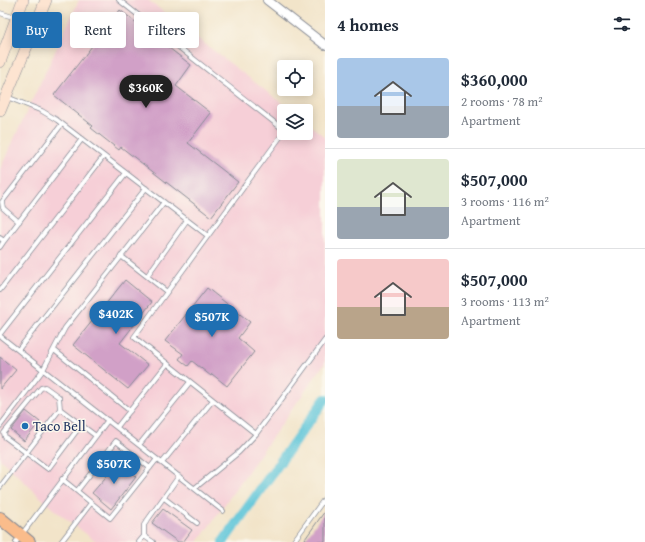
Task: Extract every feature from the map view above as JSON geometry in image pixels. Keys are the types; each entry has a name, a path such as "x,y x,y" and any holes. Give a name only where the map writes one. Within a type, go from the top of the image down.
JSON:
{"main road":[{"path":"0,518 22,540"}],"street":[{"path":"18,12 23,0"},
{"path":"41,12 46,0"},
{"path":"267,0 325,45"},
{"path":"0,62 12,29"},
{"path":"0,111 3,95 25,48"}],"lane":[{"path":"119,0 277,125"},
{"path":"0,13 12,17"},
{"path":"3,95 42,111 62,124 208,236"},
{"path":"19,222 3,208 2,202 62,124"},
{"path":"0,247 82,139"},
{"path":"256,434 134,337 277,140"},
{"path":"0,290 104,156"},
{"path":"126,173 0,335 223,511"},
{"path":"18,350 146,188"},
{"path":"0,426 43,370 65,328 164,202"},
{"path":"147,276 187,220"},
{"path":"0,238 4,241"},
{"path":"122,256 167,292"},
{"path":"195,488 239,452 256,434 325,340"},
{"path":"54,350 130,411"},
{"path":"117,427 168,364"},
{"path":"139,445 190,382"},
{"path":"0,487 26,453 60,409 59,397 45,387 41,388 4,432 5,437 26,453 48,469 81,425"},
{"path":"162,463 213,400"},
{"path":"60,409 96,436"},
{"path":"22,540 62,479 108,420"},
{"path":"77,491 116,441 150,468"},
{"path":"62,479 110,518 157,459"},
{"path":"139,542 144,536 144,525 179,476"},
{"path":"164,498 196,524"},
{"path":"293,542 325,498"},
{"path":"61,542 91,503"},
{"path":"144,536 153,542"}],"shaded area":[{"path":"79,0 148,0 164,12 134,12 134,48 199,48 199,39 283,104 277,104 277,140 313,140 313,128 325,137 325,363 198,542 97,542 53,509 0,459 0,169 57,48 62,48 62,36 70,19 70,48 126,48 126,12 73,12"}],"building":[{"path":"126,15 134,21 134,48 169,48 191,65 176,86 211,113 188,143 238,182 211,217 121,147 119,150 91,128 93,126 54,95 90,48 126,48"},
{"path":"125,280 152,302 120,343 148,365 128,389 73,345"},
{"path":"207,288 250,322 238,338 254,352 227,386 192,361 188,366 179,359 183,354 165,341"},
{"path":"0,357 16,370 0,389"},
{"name":"Taco Bell","path":"26,411 40,422 24,441 11,430"},
{"path":"119,462 136,477 111,509 92,493"},
{"path":"163,509 192,530 183,542 178,542 152,523"},
{"path":"325,511 325,542 309,542 305,539"}],"waterway":[{"path":"223,542 325,399"}],"place":[{"name":"Taco Bell","path":"25,426"}]}
